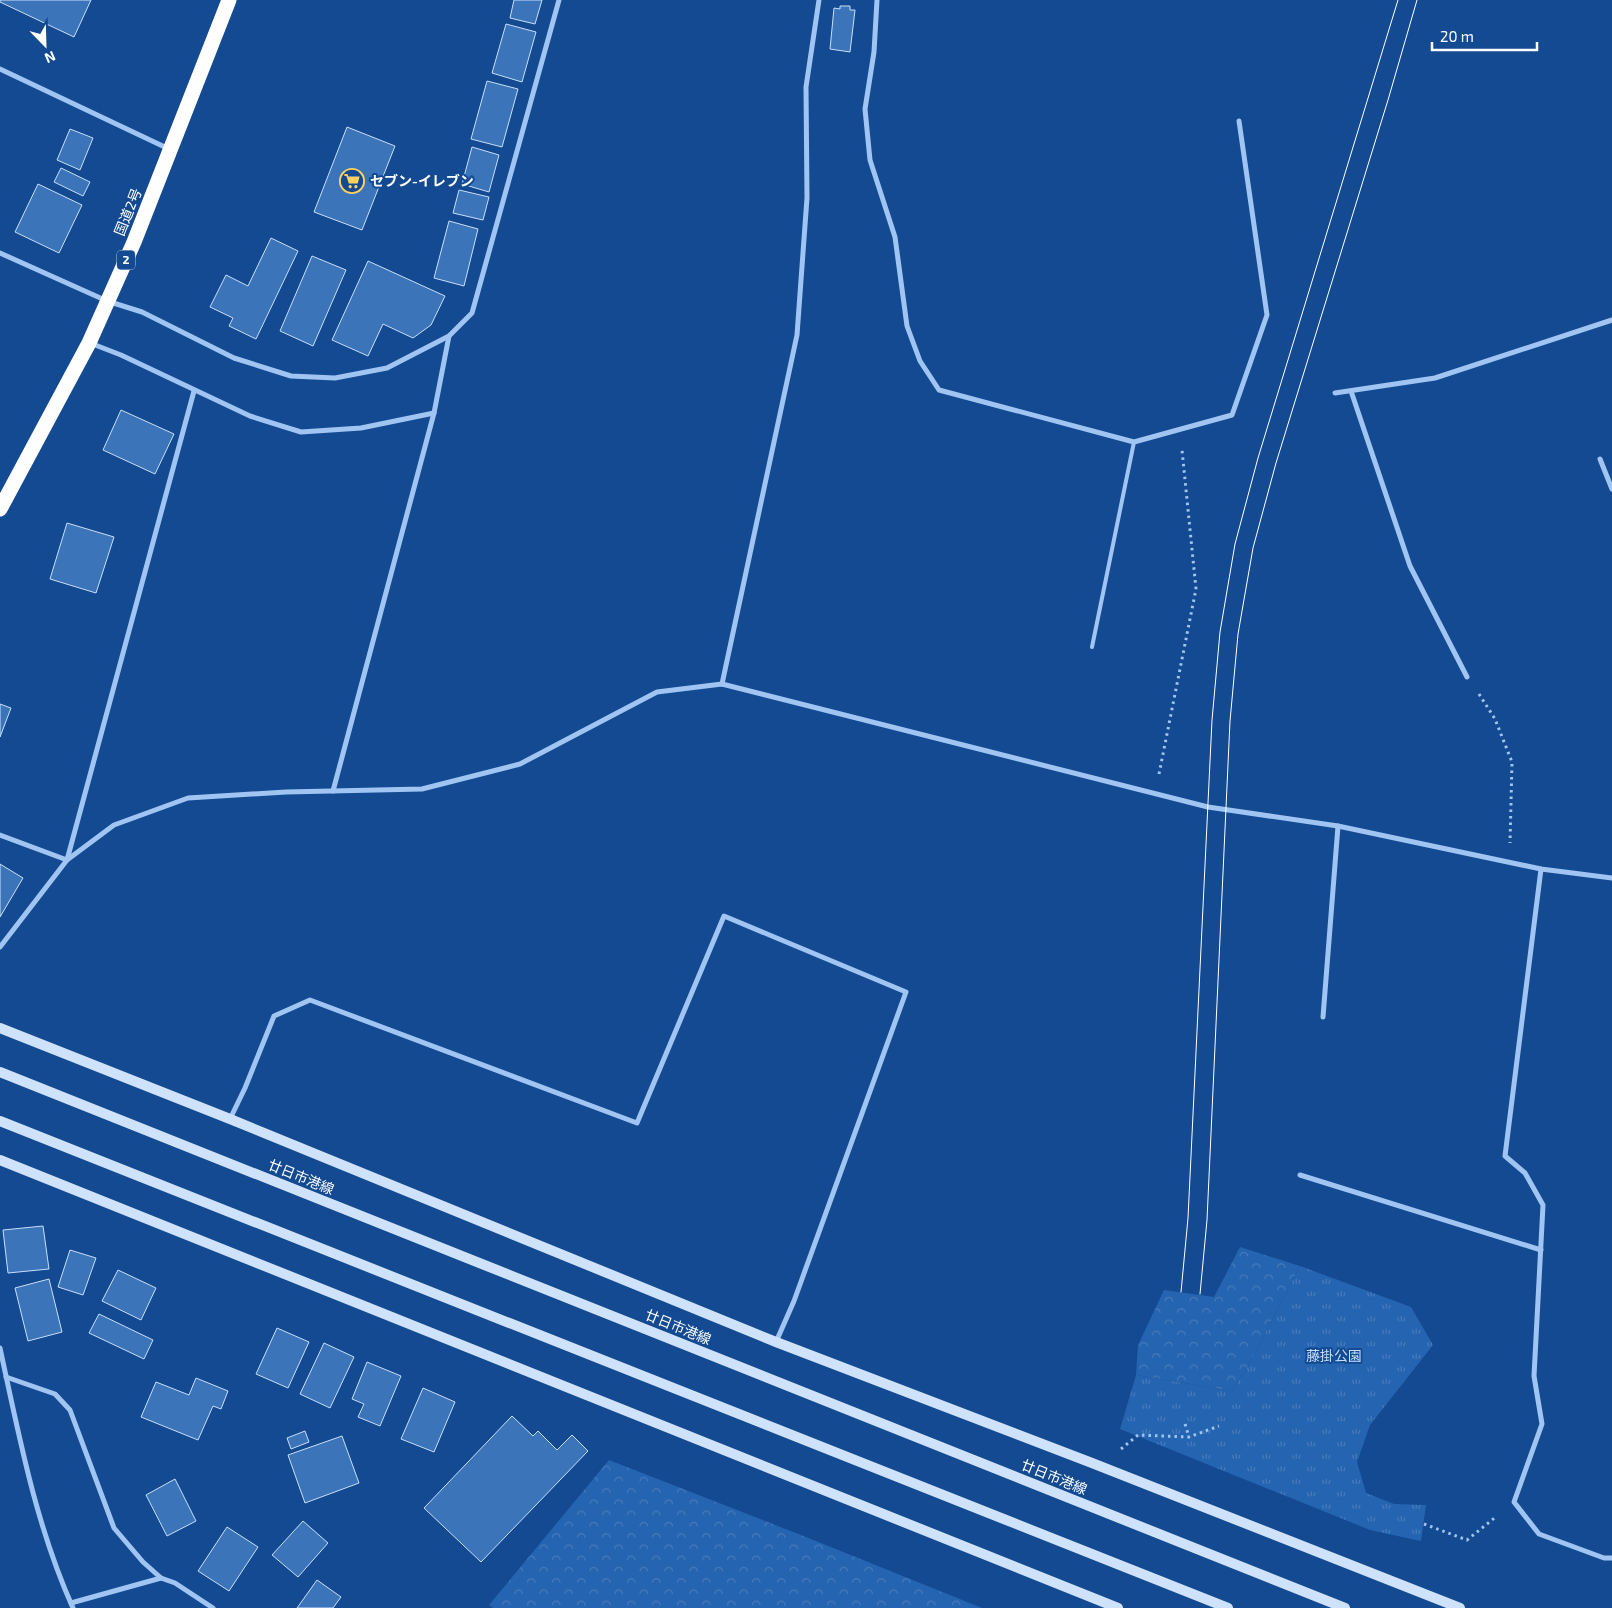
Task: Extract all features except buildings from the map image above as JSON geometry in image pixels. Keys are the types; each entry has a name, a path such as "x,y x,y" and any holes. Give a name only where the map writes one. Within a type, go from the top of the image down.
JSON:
{"highway":[{"name":"国道2号","path":"0,508 89,343 134,242 229,0"}],"main road":[{"path":"0,1028 230,1119 776,1342 1092,1463 1460,1608"},
{"name":"廿日市港線","path":"0,1072 1345,1608"},
{"path":"0,1121 1228,1608"},
{"path":"0,1160 1118,1608"}],"street":[{"path":"0,253 107,301 142,312 234,358 291,376 335,378 388,368 449,336 472,314 559,0"},
{"path":"722,684 798,336 807,198 806,87 819,0"},
{"path":"877,0 874,52 865,109 870,160 895,237 907,326 920,361 939,390 1134,442 1232,415 1267,315 1239,121"},
{"path":"0,68 170,150"},
{"path":"1336,393 1435,378 1612,320"},
{"path":"333,791 434,413 449,336"},
{"path":"89,343 121,355 250,416 301,432 361,428 434,413"},
{"path":"67,860 194,391"},
{"path":"1351,391 1410,566 1468,677"},
{"path":"1600,458 1612,489"},
{"path":"0,947 67,860 114,825 188,798 422,789 520,764 657,692 722,684 1208,807 1338,826 1541,869 1612,878"},
{"path":"1323,1017 1338,826"},
{"path":"0,835 67,860"},
{"path":"1541,869 1505,1156 1526,1173 1543,1205 1534,1376 1542,1424 1514,1502 1539,1534 1604,1558 1612,1558"},
{"path":"230,1119 245,1088 274,1016 310,1000 637,1123 724,916 906,992 794,1302 776,1342"},
{"path":"1300,1175 1541,1250"},
{"path":"0,1348 34,1496 46,1539 72,1606 161,1578"},
{"path":"6,1377 55,1394 70,1410 114,1528 143,1562 161,1578 174,1583 212,1608"}],"lane":[{"path":"1092,647 1134,442"}],"path":[{"path":"1155,794 1196,589 1180,429"},
{"path":"1468,677 1496,719 1512,762 1509,862"},
{"path":"1185,1424 1189,1437"},
{"path":"1092,1463 1122,1448 1138,1435 1189,1437 1219,1426"},
{"path":"1424,1524 1467,1540 1514,1502"}],"green space":[{"path":"1240,1247 1300,1266 1246,1370 1232,1391 1136,1375 1138,1345 1164,1290 1214,1297"},
{"name":"藤掛公園","path":"1300,1266 1411,1307 1433,1345 1370,1425 1357,1462 1366,1493 1394,1504 1426,1505 1421,1541 1370,1530 1120,1429 1136,1375 1232,1391 1246,1370"},
{"path":"609,1460 982,1608 493,1608 489,1605"}],"tram line":[{"path":"1181,1292 1188,1218 1212,720 1220,632 1235,544 1258,458 1398,0"},
{"path":"1200,1294 1207,1220 1230,721 1238,634 1253,548 1276,463 1417,0"}],"place":[{"name":"セブン-イレブン","path":"352,181"}]}
